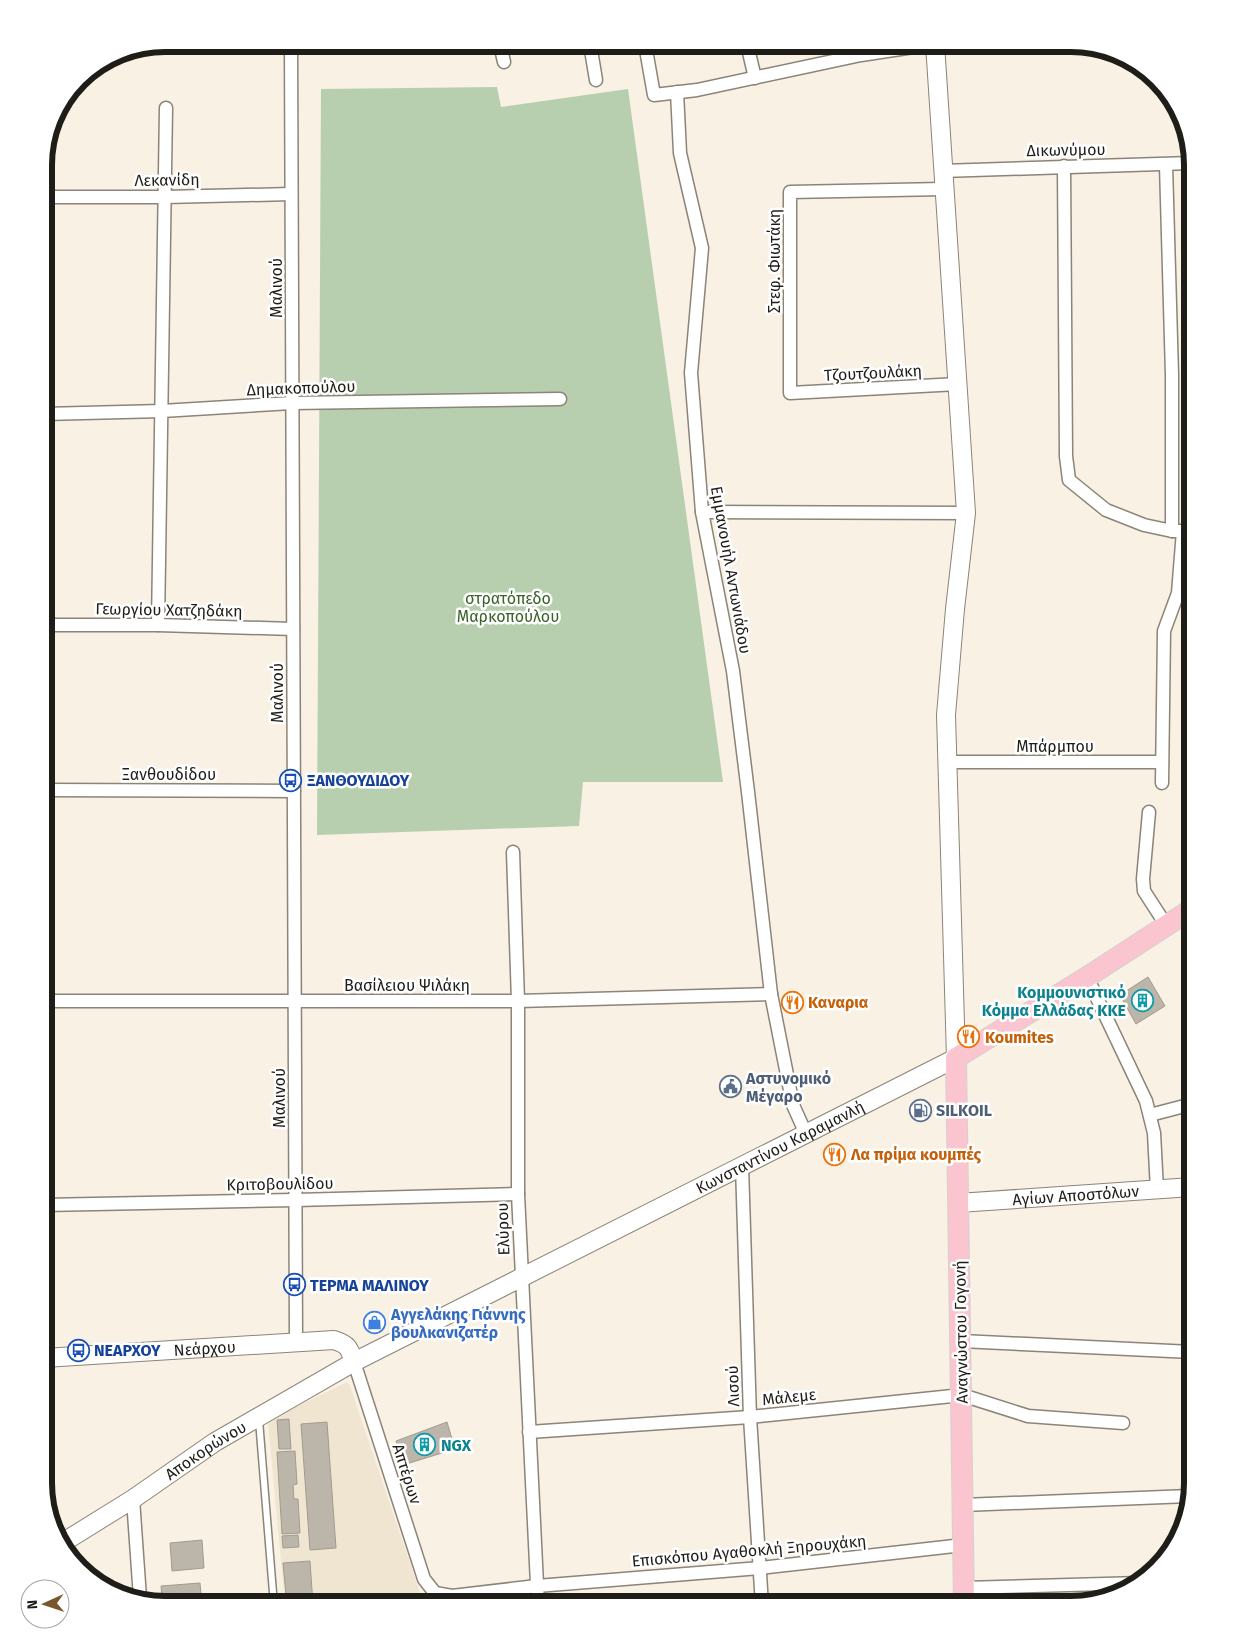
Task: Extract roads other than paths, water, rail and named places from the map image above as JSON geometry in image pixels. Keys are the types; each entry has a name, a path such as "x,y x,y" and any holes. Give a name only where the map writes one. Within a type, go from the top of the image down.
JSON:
{"main road":[{"path":"935,53 966,513 946,715 956,1058"},
{"name":"Κωνσταντίνου Καραμανλή","path":"354,1362 956,1058 1184,913"},
{"name":"Αναγνώστου Γογονή","path":"956,1058 964,1596"},
{"name":"Αγίων Αποστόλων","path":"958,1204 1184,1188"},
{"name":"Νεάρχου","path":"53,1357 334,1340 343,1343 350,1349 354,1362"},
{"name":"Αποκορώνου","path":"68,1539 133,1499 215,1442 354,1362"}],"street":[{"name":"Μαλινού","path":"291,53 296,1342"},
{"path":"502,53 504,62"},
{"path":"592,53 596,80"},
{"path":"647,53 654,95 696,90 755,78 845,53"},
{"path":"749,53 755,78"},
{"name":"Εμμανουήλ Αντωνιάδου","path":"677,92 680,153 702,248 691,373 702,512 733,670 771,994 793,1105 806,1134"},
{"path":"158,625 166,108"},
{"name":"Δικωνύμου","path":"942,171 1184,164"},
{"path":"1162,783 1164,631 1178,594 1181,572 1182,531 1172,375 1166,165"},
{"path":"1064,166 1066,456 1069,480 1106,510 1144,525 1182,531"},
{"name":"Στεφ. Φιωτάκη","path":"790,394 790,192 944,189"},
{"name":"Λεκανίδη","path":"53,197 291,194"},
{"name":"Τζουτζουλάκη","path":"790,394 958,384"},
{"name":"Δημακοπούλου","path":"53,414 162,411 292,403 560,399"},
{"path":"702,512 966,513"},
{"name":"Γεωργίου Χατζηδάκη","path":"53,625 158,625 293,629"},
{"name":"Μπάρμπου","path":"947,762 1162,762"},
{"name":"Ξανθουδίδου","path":"53,790 294,791"},
{"path":"1150,812 1143,879 1144,891 1166,925"},
{"name":"Ελύρου","path":"513,852 518,1001 518,1194 538,1596"},
{"path":"1086,977 1146,1101 1154,1133 1157,1190"},
{"name":"Βασίλειου Ψιλάκη","path":"53,1001 518,1001 771,994"},
{"path":"1150,1116 1184,1106"},
{"name":"Λισού","path":"742,1166 750,1417 762,1596"},
{"name":"Κριτοβουλίδου","path":"53,1205 518,1194"},
{"path":"961,1341 1184,1352"},
{"name":"Απτέρων","path":"354,1362 424,1579 435,1592"},
{"path":"962,1395 1028,1416 1123,1423"},
{"name":"Μάλεμε","path":"529,1432 750,1417 962,1395"},
{"path":"963,1505 1182,1496"},
{"path":"133,1499 140,1594"},
{"name":"Επισκόπου Αγαθοκλή Ξηρουχάκη","path":"435,1592 452,1596 538,1586 760,1568 963,1545"},
{"path":"977,1596 1121,1585"}],"lane":[{"path":"259,1416 273,1596"}],"place":[{"name":"ΞΑΝΘΟΥΔΙΔΟΥ","path":"291,780"},
{"name":"Κομμουνιστικό Κόμμα Ελλάδας ΚΚΕ","path":"1142,1001"},
{"name":"Καναρια","path":"792,1002"},
{"name":"Koumites","path":"969,1037"},
{"name":"Αστυνομικό Μέγαρο","path":"730,1087"},
{"name":"SILKOIL","path":"920,1110"},
{"name":"Λα πρίμα κουμπές","path":"835,1154"},
{"name":"ΤΕΡΜΑ ΜΑΛΙΝΟΥ","path":"294,1285"},
{"name":"Αγγελάκης Γιάννης βουλκανιζατέρ","path":"375,1323"},
{"name":"ΝΕΑΡΧΟΥ","path":"78,1350"},
{"name":"NGX","path":"425,1445"}],"park label":[{"name":"στρατόπεδο Μαρκοπούλου","path":"508,607"}]}
